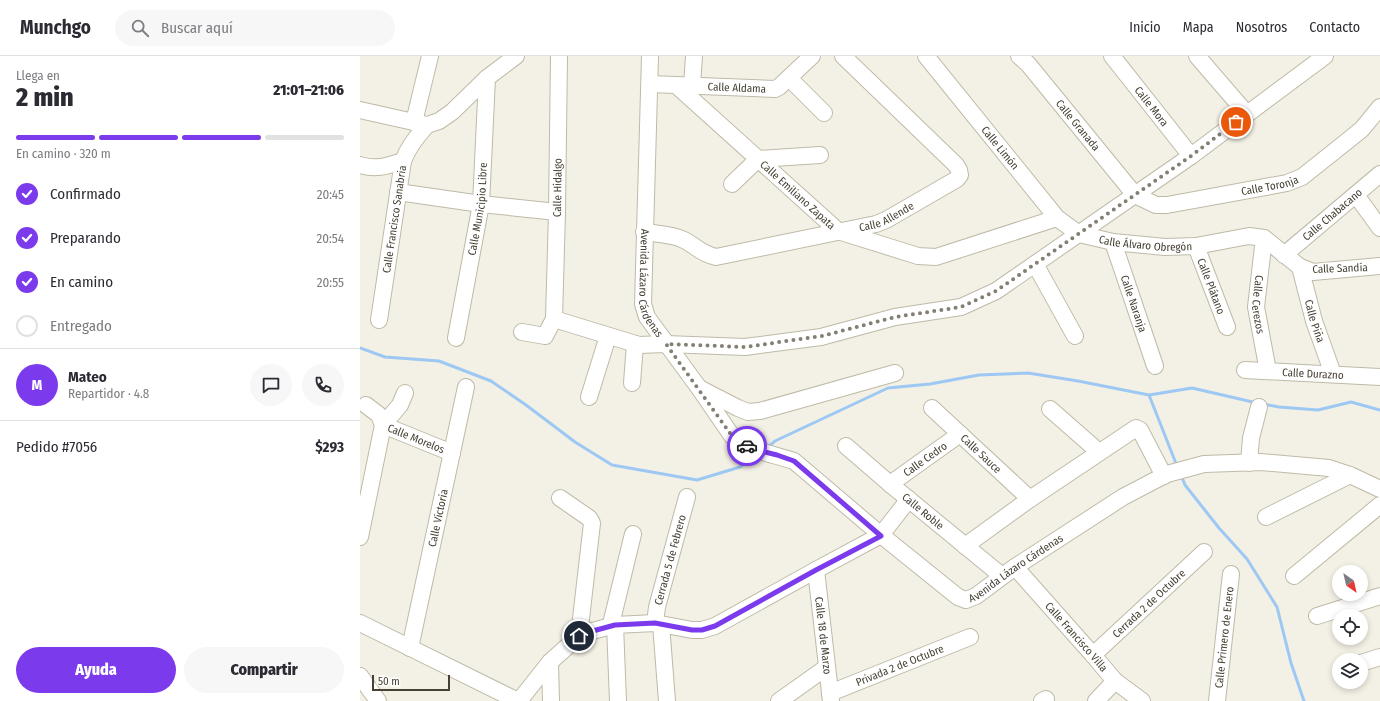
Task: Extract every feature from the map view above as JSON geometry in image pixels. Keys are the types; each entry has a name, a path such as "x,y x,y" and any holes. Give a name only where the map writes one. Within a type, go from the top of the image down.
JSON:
{"street":[{"path":"420,124 430,56"},
{"path":"360,110 420,124 439,121 452,112 487,78 516,56"},
{"name":"Calle Hidalgo","path":"554,319 558,212 559,56"},
{"name":"Avenida Lázaro Cárdenas","path":"650,56 643,304 647,317 732,436 753,449 794,461 881,536 958,597 966,600 976,596 1015,567 1123,497 1165,475 1204,464 1261,462 1329,468 1350,475 1380,489"},
{"path":"692,86 694,56"},
{"name":"Calle Aldama","path":"650,84 775,89 812,56"},
{"name":"Calle Allende","path":"644,232 676,236 685,240 706,255 716,257 876,224 886,220 953,182 960,175 960,170 956,165 842,56"},
{"name":"Calle Limón","path":"926,56 1058,218 1079,234"},
{"name":"Calle Granada","path":"1020,56 1135,195"},
{"name":"Calle Mora","path":"1112,56 1191,156"},
{"path":"1197,56 1247,114"},
{"path":"522,332 545,336 554,319 639,345 666,344 745,347 822,336 895,317 961,307 996,291 1079,234 1191,156 1325,56"},
{"name":"Calle Municipio Libre","path":"456,338 481,204 487,78"},
{"path":"789,78 824,113"},
{"name":"Calle Emiliano Zapata","path":"676,85 838,232 918,256 932,258 1058,218"},
{"name":"Calle Toronja","path":"1135,195 1156,204 1167,205 1287,183 1302,177 1362,129 1380,107"},
{"name":"Calle Francisco Sanabria","path":"379,320 403,161 420,124"},
{"path":"732,184 758,159 820,155"},
{"path":"360,165 369,168 381,167 403,161"},
{"name":"Calle Chabacano","path":"1284,255 1380,174"},
{"path":"398,192 481,204 558,212"},
{"path":"1356,195 1380,228"},
{"name":"Calle Álvaro Obregón","path":"1079,234 1113,242 1165,247 1196,246 1249,236 1264,238"},
{"path":"1264,238 1300,267"},
{"name":"Calle Cerezos","path":"1264,238 1256,307 1268,371"},
{"name":"Calle Naranja","path":"1113,242 1155,366"},
{"name":"Calle Plátano","path":"1196,246 1227,327"},
{"path":"1035,264 1075,336"},
{"name":"Calle Sandía","path":"1300,267 1312,272 1380,266"},
{"name":"Calle Piña","path":"1300,267 1314,320 1333,374"},
{"path":"589,397 608,336"},
{"path":"632,384 635,344"},
{"name":"Calle Durazno","path":"1246,370 1380,377"},
{"path":"699,388 748,412 760,411 895,373"},
{"name":"Calle Victoria","path":"410,648 466,387"},
{"path":"360,538 362,516 383,425 400,405 405,393"},
{"name":"Calle Morelos","path":"366,405 379,415 383,425 452,453"},
{"path":"1248,463 1251,438 1259,407"},
{"name":"Calle Sauce","path":"932,408 1030,499"},
{"path":"1050,409 1099,452"},
{"path":"965,546 1030,499 1099,452 1138,428 1165,475"},
{"name":"Calle Cedro","path":"890,484 960,434"},
{"name":"Calle Roble","path":"846,446 1002,576"},
{"path":"1266,517 1350,475"},
{"name":"Cerrada 5 de Febrero","path":"667,701 656,607 687,497"},
{"path":"560,498 589,518 592,523 579,636"},
{"path":"360,623 518,701 550,662 579,636 615,625 658,624 697,630 715,626 881,536 909,499"},
{"path":"1294,576 1380,505"},
{"path":"618,701 615,625 612,620 633,534"},
{"name":"Cerrada 2 de Octubre","path":"1093,655 1204,552"},
{"name":"Calle Francisco Villa","path":"1015,567 1115,681 1142,701"},
{"name":"Calle 18 de Marzo","path":"816,570 830,697"},
{"name":"Calle Primero de Enero","path":"1218,701 1232,574"},
{"path":"1318,616 1380,596"},
{"name":"Privada 2 de Octubre","path":"830,697 970,638"},
{"path":"1368,661 1380,657"},
{"path":"550,662 551,701"},
{"path":"779,701 827,667"},
{"path":"360,676 378,701"},
{"path":"1096,701 1115,681"}],"waterway":[{"path":"360,348 385,357 439,361 491,381 575,442 612,465 697,480 740,467 756,455"},
{"path":"768,447 775,441 888,388 930,384 979,375 1028,373 1149,395 1192,388 1257,403"},
{"path":"1149,395 1177,466"},
{"path":"1263,404 1279,407 1318,410 1351,402 1380,410"},
{"path":"1181,475 1185,485 1219,528 1247,559 1277,607 1291,663 1304,701"}],"way so far":[{"path":"747,446 732,436 666,344 745,347 822,336 895,317 961,307 996,291 1191,156 1236,122"}],"route":[{"path":"579,636 615,625 655,623 692,630 702,630 715,626 881,536 794,461 747,446"}]}
